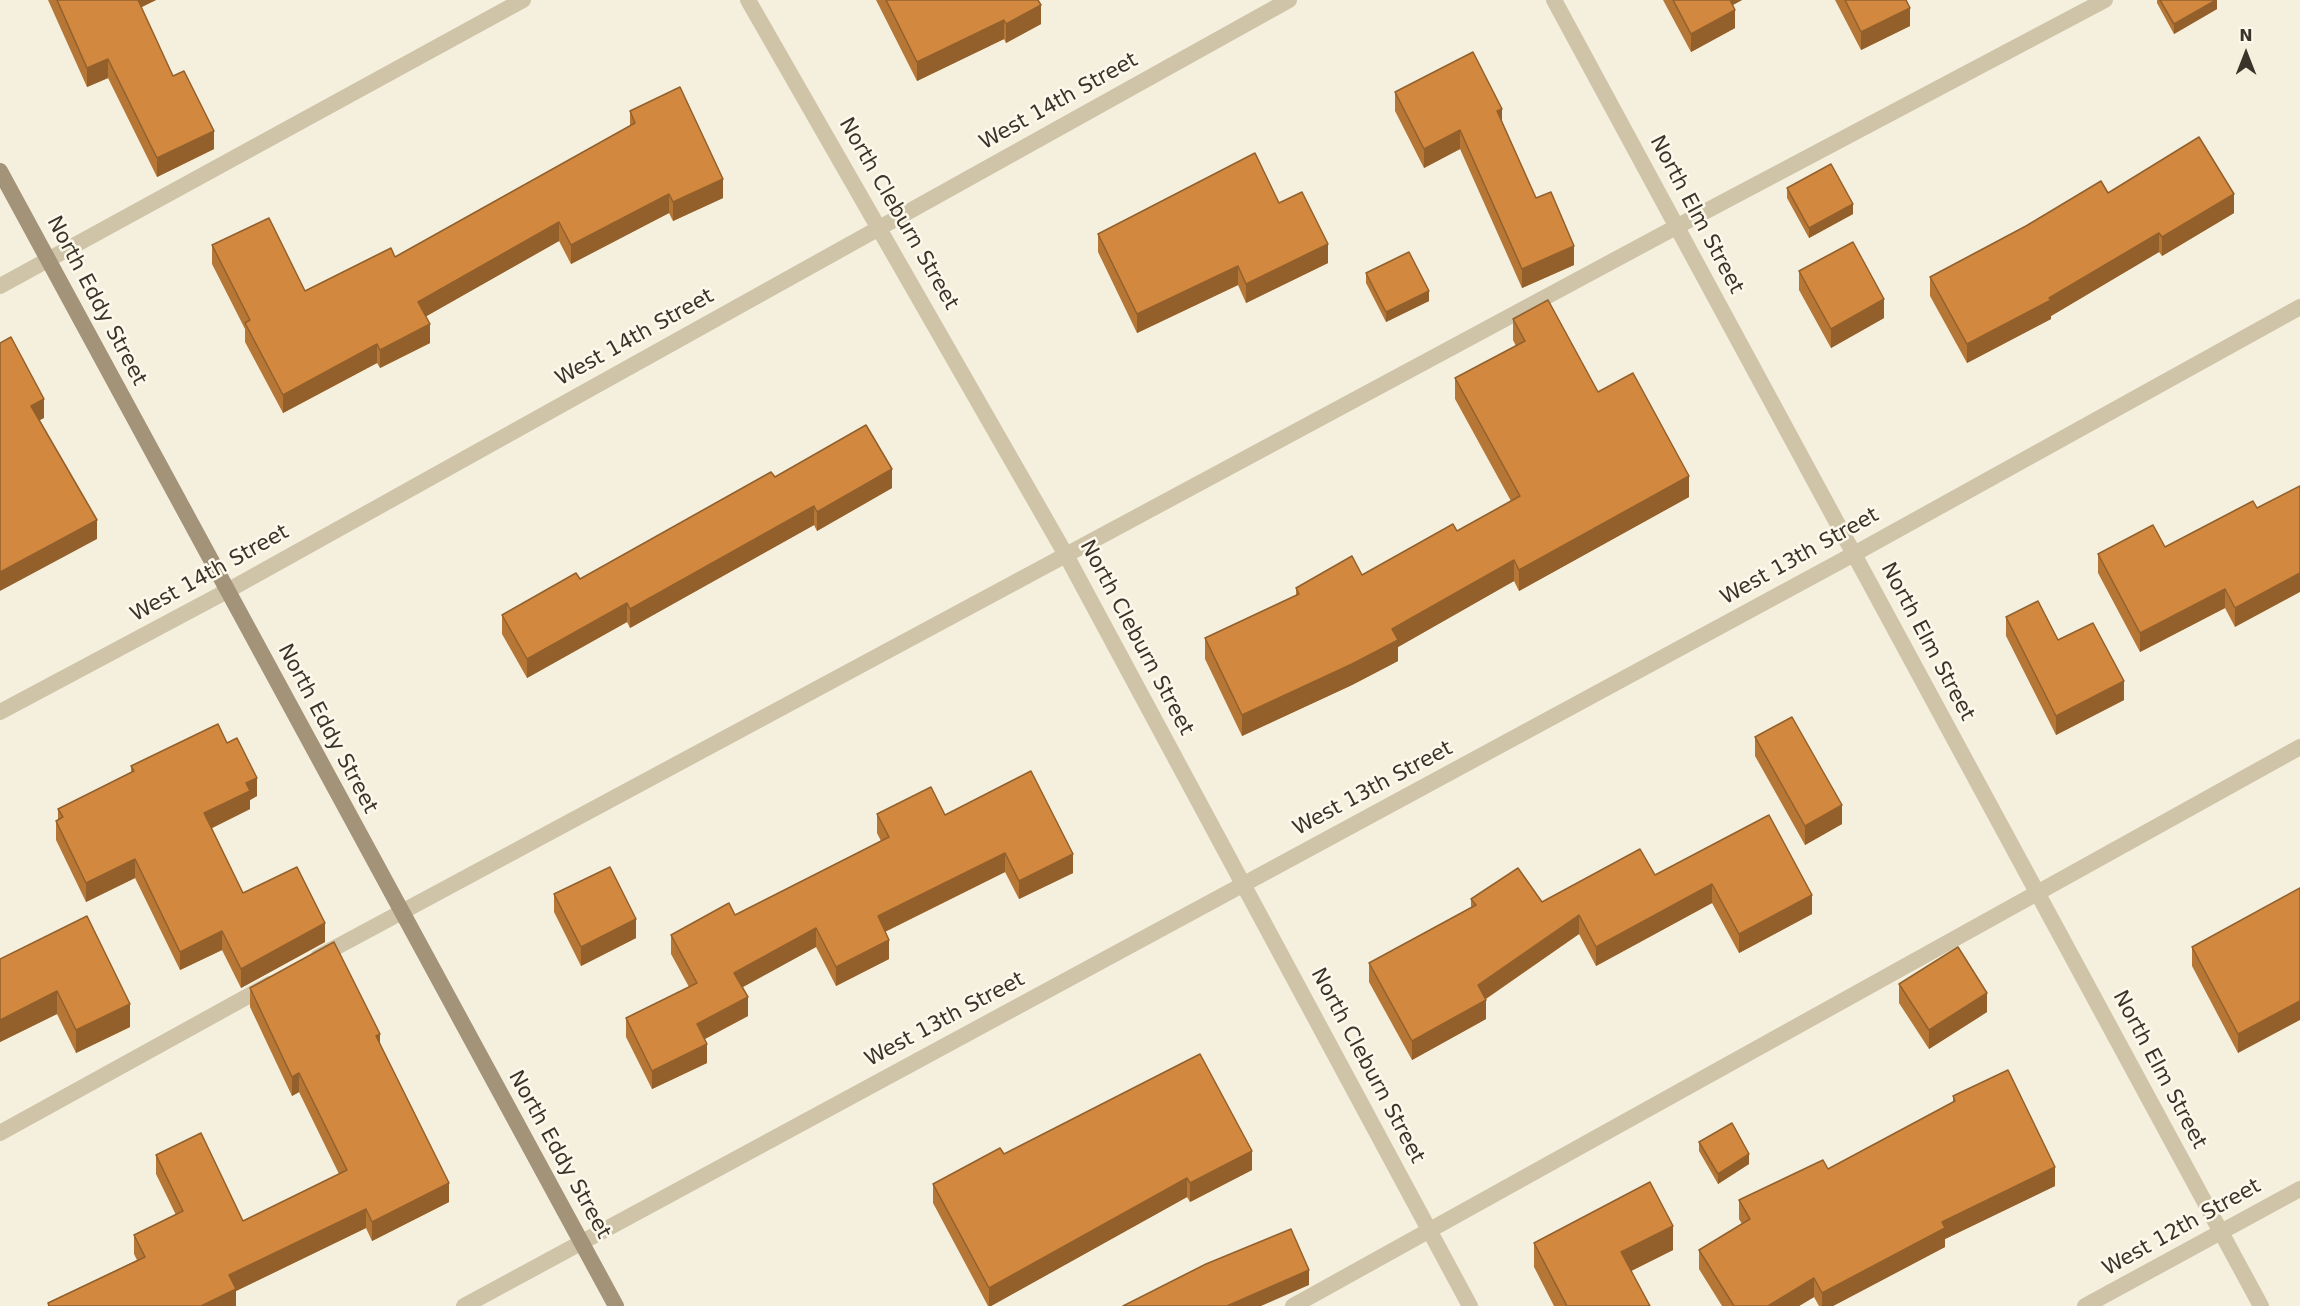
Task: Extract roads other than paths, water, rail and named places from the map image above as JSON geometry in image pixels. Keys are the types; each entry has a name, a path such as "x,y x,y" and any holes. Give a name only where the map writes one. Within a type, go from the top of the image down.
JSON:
{"main road":[{"name":"North Eddy Street","path":"0,171 400,912 616,1306"}],"street":[{"path":"0,286 523,0"},
{"name":"North Cleburn Street","path":"748,0 1066,555 1470,1306"},
{"name":"West 14th Street","path":"0,712 227,591 1289,0"},
{"name":"North Elm Street","path":"1554,0 2261,1306"},
{"path":"308,963 1676,226 2105,0"},
{"name":"West 13th Street","path":"464,1306 1854,554 2300,307"},
{"path":"1293,1306 2300,747"},
{"path":"0,1133 287,974"},
{"name":"West 12th Street","path":"2085,1306 2300,1189"}]}
